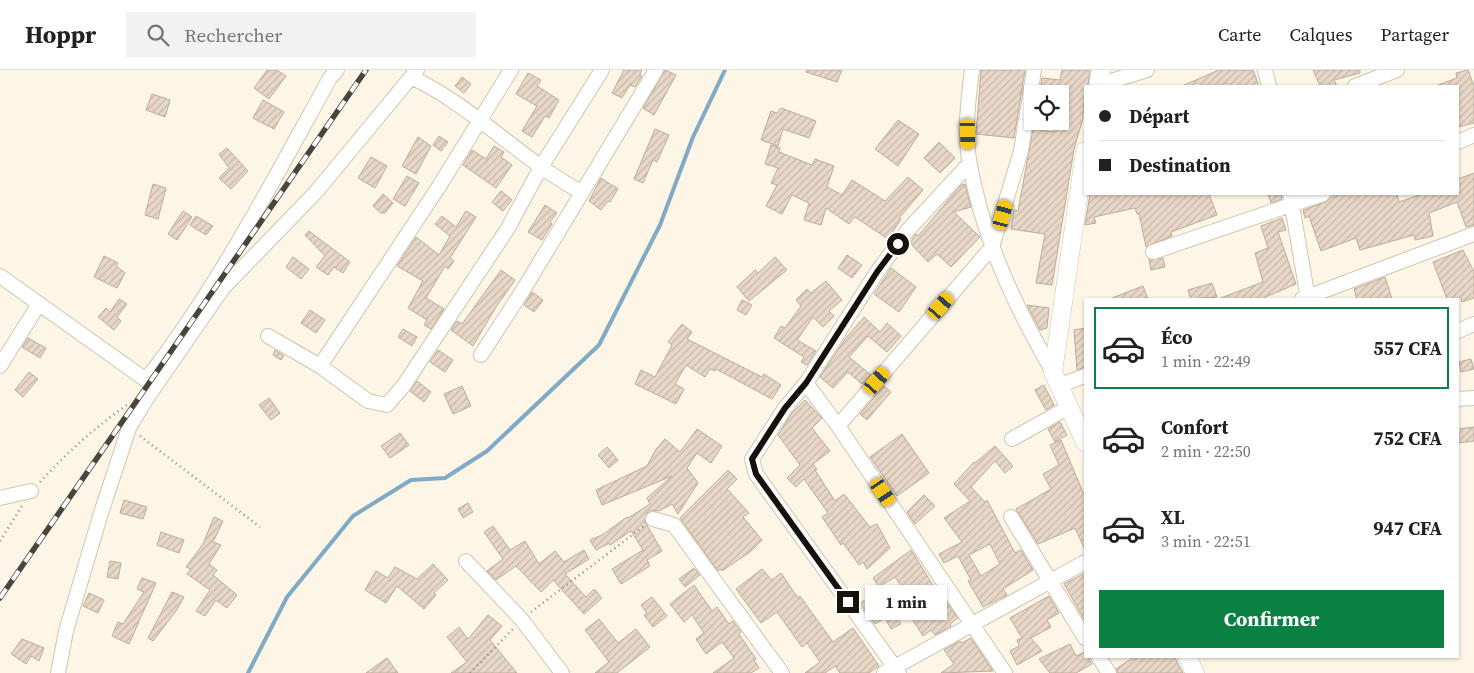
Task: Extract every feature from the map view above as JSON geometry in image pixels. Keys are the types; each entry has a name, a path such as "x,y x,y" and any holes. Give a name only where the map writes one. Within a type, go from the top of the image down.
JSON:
{"street":[{"path":"0,276 146,380 162,359 245,230 330,78 337,70"},
{"path":"320,366 438,188 511,70"},
{"path":"268,336 320,366 368,401 388,404 404,385 508,228 541,167 602,70"},
{"path":"480,355 526,287 656,70"},
{"path":"972,70 967,104 969,164 992,247 1025,324 1056,379 1084,440"},
{"path":"838,426 992,247 1021,151 1034,70"},
{"path":"1099,80 1147,70"},
{"path":"1265,70 1268,85"},
{"path":"1358,85 1397,70"},
{"path":"58,673 66,631 129,428 147,398 222,288 316,192 415,74 541,167 582,193"},
{"path":"1459,142 1474,135"},
{"path":"969,164 939,194 877,272 806,383 785,408 752,459 756,474 892,671 972,623 1084,563"},
{"path":"1056,379 1084,164"},
{"path":"1153,252 1291,200 1318,195"},
{"path":"1291,200 1306,298 1474,234"},
{"path":"0,366 39,304"},
{"path":"1459,331 1474,324"},
{"path":"1056,379 1084,376"},
{"path":"806,383 838,426 1005,673"},
{"path":"1459,399 1474,398"},
{"path":"1012,439 1069,407"},
{"path":"0,498 31,491"},
{"path":"1011,517 1084,636"},
{"path":"653,519 674,525 782,673"},
{"path":"466,561 522,620 562,673"},
{"path":"1099,658 1109,673"},
{"path":"1188,658 1195,673"}],"path":[{"path":"0,541 31,491 72,447 99,424 127,405 132,399"},
{"path":"129,428 260,527"},
{"path":"470,673 522,620 653,519"}],"building":[{"path":"267,70 277,70 286,76 269,99 254,88"},
{"path":"624,70 642,70 640,74 642,76 635,87 630,85 622,98 612,93"},
{"path":"665,70 676,75 654,115 643,108"},
{"path":"807,70 842,70 837,82 806,72"},
{"path":"981,70 1025,70 1014,138 976,134"},
{"path":"1062,70 1090,70 1088,85 1084,85 1083,118 1074,149 1052,285 1036,283 1045,234 1011,229 1014,210 1018,211 1033,130 1053,132 1053,130 1069,130 1069,85 1041,85 1042,78 1060,80"},
{"path":"1219,70 1253,70 1259,85 1227,85 1226,83 1221,85 1184,85"},
{"path":"1313,70 1360,70 1360,73 1334,80 1336,85 1320,85"},
{"path":"1468,70 1474,86 1474,123 1459,127 1459,85 1438,85 1457,78 1456,73"},
{"path":"528,73 541,80 537,86 559,100 549,118 545,116 532,137 522,131 537,106 516,94"},
{"path":"462,77 471,84 464,93 455,86"},
{"path":"152,94 170,100 165,117 146,110"},
{"path":"263,100 284,112 274,129 253,118"},
{"path":"781,108 816,121 809,138 783,129 778,146 761,140 771,111 777,113"},
{"path":"898,120 919,134 898,166 875,149"},
{"path":"655,129 669,135 657,162 653,160 643,183 634,179"},
{"path":"439,136 448,142 441,151 433,145"},
{"path":"418,137 431,146 416,174 402,166"},
{"path":"939,142 955,158 940,173 924,158"},
{"path":"771,145 780,148 779,152 812,165 815,159 834,166 827,187 842,195 852,180 885,201 908,177 923,190 899,218 901,219 888,239 855,217 849,224 826,208 821,225 804,220 809,203 792,195 782,214 766,206 777,185 771,183 778,168 765,164"},
{"path":"494,146 504,152 501,157 512,165 496,188 463,165 472,150 486,159"},
{"path":"227,148 248,171 231,189 219,178 229,168 219,154"},
{"path":"371,157 387,166 375,188 358,178"},
{"path":"1474,173 1474,225 1466,227 1457,202 1429,213 1433,236 1415,240 1414,235 1360,250 1356,238 1321,251 1309,216 1305,218 1303,210 1326,202 1334,195 1397,195 1399,202 1419,195 1459,195 1459,179"},
{"path":"407,176 419,183 405,206 393,199"},
{"path":"601,178 618,189 610,202 608,201 601,210 589,201"},
{"path":"153,184 166,188 158,219 145,215"},
{"path":"965,184 971,207 954,212 980,237 951,267 937,254 928,262 910,243 961,185"},
{"path":"501,191 512,200 503,211 492,202"},
{"path":"383,194 393,203 385,213 381,213 373,206"},
{"path":"1090,195 1209,195 1217,215 1171,232 1172,236 1146,247 1139,214 1137,214 1135,208 1094,217 1096,223 1085,225"},
{"path":"1268,195 1281,195 1282,199 1271,203"},
{"path":"545,205 557,213 550,222 552,224 542,240 528,232"},
{"path":"183,211 192,217 177,240 168,234"},
{"path":"466,211 476,217 450,258 454,261 448,269 445,266 426,298 444,309 431,329 424,325 427,320 408,308 423,281 397,266 416,237 439,255 450,236 435,224 442,216 456,227"},
{"path":"196,216 213,226 206,235 190,225"},
{"path":"1282,218 1286,230 1278,232 1296,284 1263,298 1221,298 1263,282 1255,253 1268,248 1261,226"},
{"path":"309,231 350,262 343,273 334,267 328,275 316,267 325,256 305,235"},
{"path":"1463,250 1474,272 1474,298 1462,302 1461,298 1447,298 1433,262"},
{"path":"847,255 862,265 852,278 838,268"},
{"path":"104,256 118,263 116,266 125,273 117,288 94,277"},
{"path":"293,257 309,269 301,279 286,267"},
{"path":"775,257 787,270 749,301 737,287 755,270 758,273"},
{"path":"1163,258 1165,267 1151,270 1149,259"},
{"path":"891,268 916,287 899,312 874,294"},
{"path":"501,270 515,280 496,307 473,346 451,330 457,321 462,324"},
{"path":"1385,277 1392,298 1357,298 1354,289"},
{"path":"826,281 842,300 829,311 834,316 823,327 813,317 797,340 816,351 807,365 801,362 804,357 774,338 781,326 785,328 801,306 796,300 807,289 811,293"},
{"path":"1212,283 1217,297 1191,298 1188,290"},
{"path":"1143,286 1148,298 1112,298"},
{"path":"532,292 543,300 534,312 524,305"},
{"path":"119,299 127,304 117,317 121,321 114,330 98,317 106,308 110,312"},
{"path":"742,300 752,305 746,315 737,310"},
{"path":"1027,305 1049,308 1047,328 1040,330"},
{"path":"310,310 325,320 316,333 301,323"},
{"path":"864,317 880,332 887,323 901,336 887,352 868,336 849,357 871,375 862,384 848,372 833,388 820,377 845,339"},
{"path":"682,324 692,332 687,339 762,377 764,374 781,385 772,399 716,369 715,371 710,369 705,377 686,365 675,384 684,389 676,404 635,384 641,370 655,377 672,345 668,342"},
{"path":"1084,328 1084,367 1077,370 1074,330"},
{"path":"403,329 417,337 412,346 398,337"},
{"path":"28,338 46,348 40,358 22,347"},
{"path":"275,350 284,356 281,360 273,355"},
{"path":"438,350 453,360 445,372 430,362"},
{"path":"1471,359 1474,369 1461,372 1459,362"},
{"path":"29,372 38,379 23,397 15,390"},
{"path":"417,381 431,392 424,402 410,391"},
{"path":"1044,385 1054,405 1046,410 1035,390"},
{"path":"462,386 471,406 453,414 444,394"},
{"path":"884,386 891,392 867,420 860,414"},
{"path":"269,398 280,413 271,420 259,405"},
{"path":"805,400 822,418 812,428 830,451 813,464 817,469 815,470 835,501 844,494 870,527 877,524 890,548 867,569 863,562 859,565 843,543 841,545 822,517 828,513 804,479 796,487 787,478 800,465 778,435 792,413"},
{"path":"1060,422 1067,435 1055,442 1048,429"},
{"path":"1474,427 1474,441 1459,443 1459,429"},
{"path":"697,429 722,446 711,463 697,453 687,468 698,483 678,514 672,504 659,511 651,510 647,513 645,522 662,551 647,560 650,566 621,584 612,569 643,550 631,531 610,545 609,543 596,550 590,540 602,535 627,517 650,504 647,498 672,476 602,505 596,490 647,466 656,449 665,439 680,452"},
{"path":"400,433 409,445 390,458 381,446"},
{"path":"902,434 929,473 897,496 870,457"},
{"path":"1061,440 1084,495 1084,548 1075,528 1038,544 1016,509 1051,489 1043,474 1059,465 1050,445"},
{"path":"995,446 1013,466 1005,473 995,461 971,487 985,502 987,500 1015,553 1021,550 1033,570 1003,589 1007,595 983,607 968,581 971,580 958,556 944,563 939,554 962,542 944,518 970,501 954,484","holes":["990,544 1000,564 981,576 969,555"]},
{"path":"607,447 618,460 609,468 598,455"},
{"path":"728,470 737,479 727,489 749,513 743,517 762,540 750,552 722,571 721,569 718,571 680,518"},
{"path":"924,495 935,506 915,524 907,512"},
{"path":"124,500 147,507 143,519 120,513"},
{"path":"468,503 473,512 463,518 458,509"},
{"path":"214,517 223,521 213,542 221,545 209,564 217,570 213,575 237,595 227,608 216,600 205,616 196,611 210,590 187,574 191,569 186,567 203,544"},
{"path":"493,526 510,550 525,541 539,564 555,551 564,562 584,550 589,559 565,574 586,597 594,589 602,598 584,614 553,580 541,592 516,566 496,580 487,571 503,559 484,532"},
{"path":"161,532 184,540 179,553 157,545"},
{"path":"911,550 944,603 946,602 958,618 950,624 951,626 935,635 931,630 923,636 907,611 915,607 895,577 879,587 873,578"},
{"path":"110,561 121,563 118,579 107,577"},
{"path":"433,564 448,580 434,593 436,595 424,609 397,586 386,603 365,590 376,571 388,578 395,567 417,579"},
{"path":"694,568 700,575 685,587 679,579"},
{"path":"762,569 772,580 781,573 833,642 853,628 879,666 869,673 840,673 835,666 825,673 805,673 820,662 807,643 802,647 777,612 761,623 736,589"},
{"path":"1084,574 1084,619 1064,584"},
{"path":"142,578 156,583 129,644 112,636 118,622 123,624 144,592 137,589"},
{"path":"694,585 712,611 717,607 729,624 733,621 741,632 739,634 756,659 754,660 759,668 751,673 713,673 734,658 722,642 706,654 696,639 704,633 692,615 684,622 670,604"},
{"path":"879,591 901,624 891,629 885,618 875,624 860,603"},
{"path":"172,592 184,597 176,611 153,641 148,638"},
{"path":"89,593 104,600 98,613 83,606"},
{"path":"1049,596 1059,613 1047,620 1051,627 1031,638 1042,651 1017,665 1010,651 1019,646 1017,640 1022,638 1010,618"},
{"path":"652,597 667,616 653,627 644,615 647,613 641,605"},
{"path":"488,615 502,626 490,640 517,673 451,673 467,662 447,637 459,627 468,639"},
{"path":"599,619 618,643 636,629 650,647 617,673 595,673 609,662 585,630"},
{"path":"971,638 993,671 941,673 954,664 944,650 960,641 962,643"},
{"path":"22,639 44,648 39,661 31,656 26,664 11,654"},
{"path":"1070,644 1076,656 1084,652 1084,658 1088,658 1092,664 1076,673 1050,673 1039,659"},
{"path":"387,658 398,673 366,673"},
{"path":"1132,658 1175,658 1183,673 1118,673 1116,669"}],"waterway":[{"path":"248,673 287,597 353,516 411,480 445,478 487,451 599,345 660,225 693,137 725,70"}],"railway":[{"path":"0,598 366,70"}],"route":[{"path":"848,602 756,474 752,459 785,408 806,383 877,272 898,244"}]}
